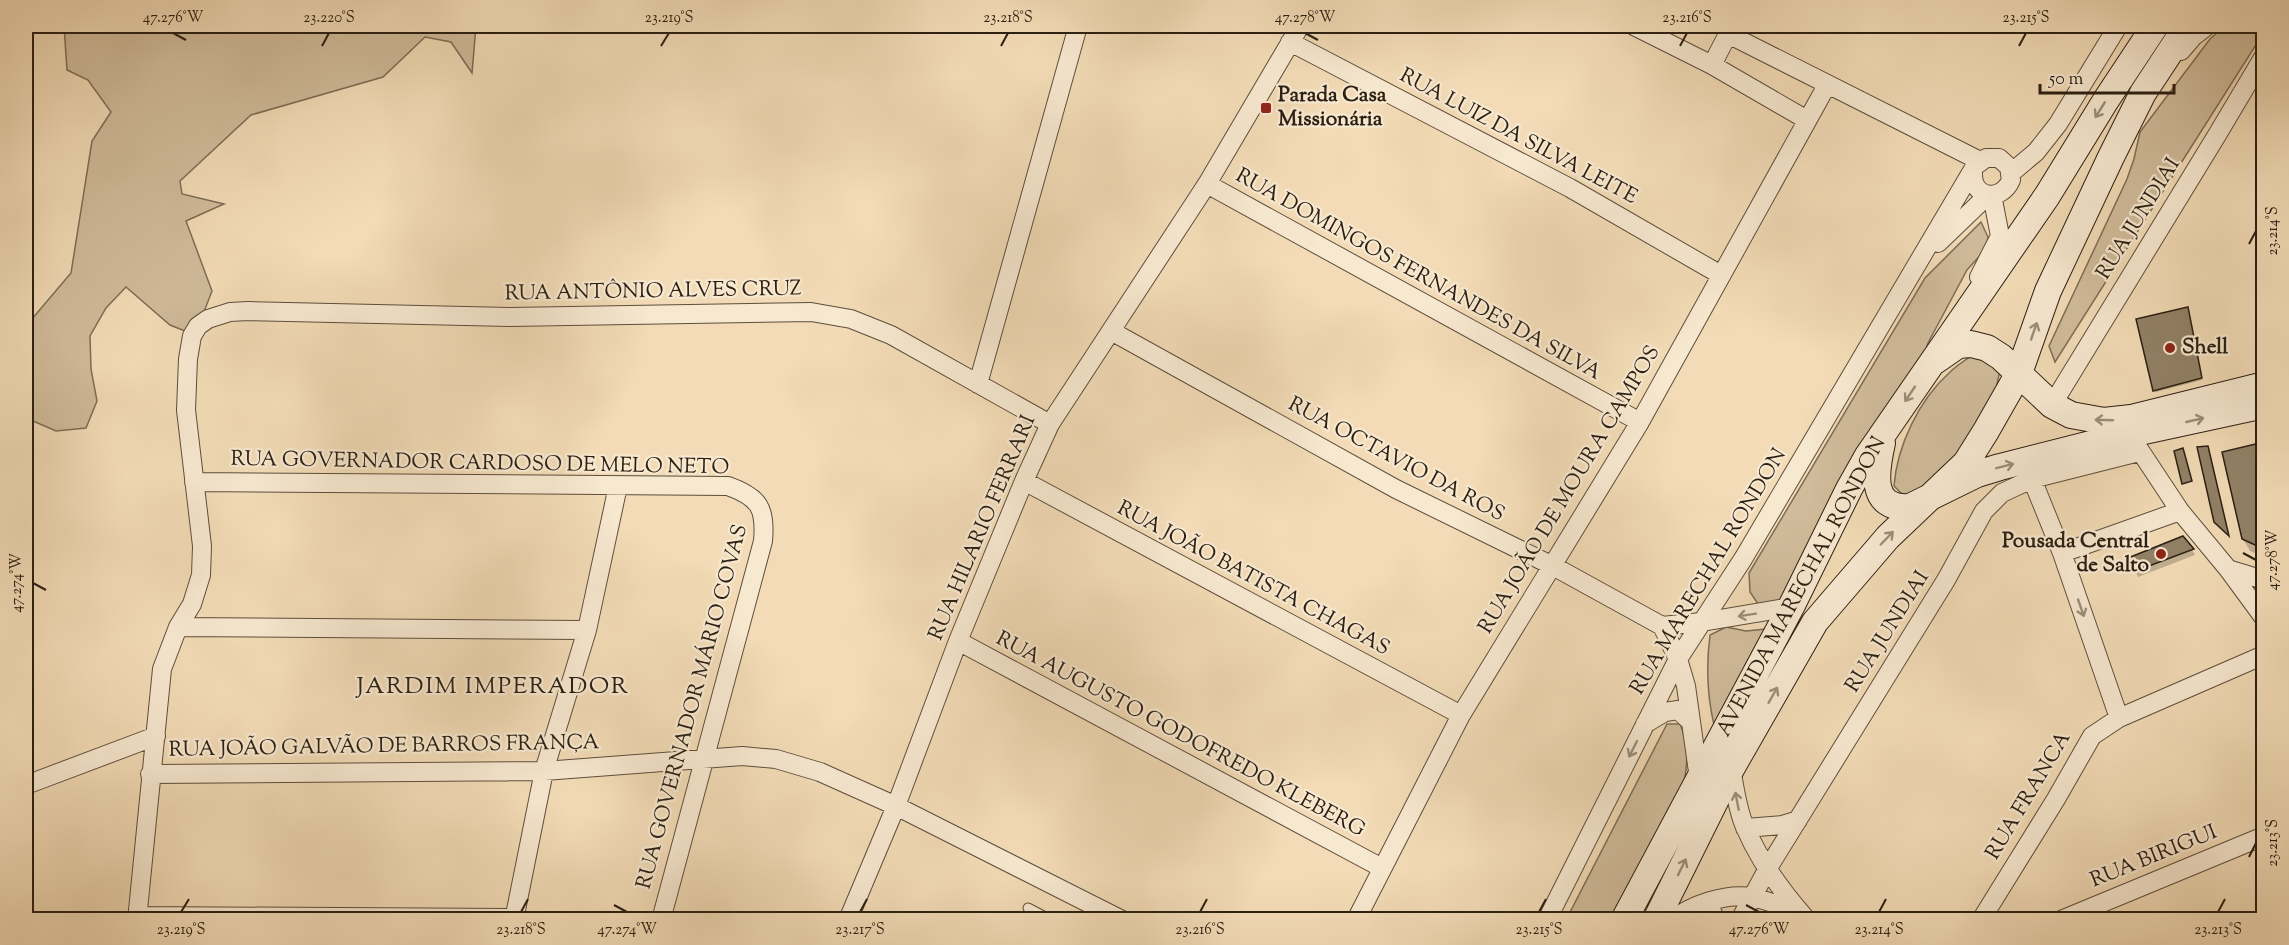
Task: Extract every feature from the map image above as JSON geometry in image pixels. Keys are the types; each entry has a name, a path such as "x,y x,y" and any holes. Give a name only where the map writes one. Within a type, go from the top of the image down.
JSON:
{"main road":[{"name":"AVENIDA MARECHAL RONDON","path":"1624,920 1791,607 1849,489 1884,431 2047,196 2155,26"},
{"name":"AVENIDA MARECHAL RONDON","path":"1656,920 1731,768 1815,622 1888,537 1966,463 2019,373 2048,291 2143,93 2187,26"},
{"path":"1928,367 1958,345 1971,344 1987,348 2001,357 2052,405 2071,415 2104,421 2131,418 2264,385"},
{"path":"1884,431 1876,471 1876,487 1880,495 1898,508 1910,507 1989,470 2135,443 2264,405"}],"street":[{"path":"978,384 1078,26"},
{"name":"RUA HILARIO FERRARI","path":"848,920 896,806 958,641 1023,481 1050,424 1207,184 1300,26"},
{"path":"1634,26 1712,65 1807,120"},
{"path":"2011,173 2036,152 2058,124 2118,26"},
{"path":"2143,93 2193,37 2207,26"},
{"path":"1712,65 1730,30 1976,167"},
{"name":"RUA LUIZ DA SILVA LEITE","path":"1290,42 1570,188 1721,275"},
{"name":"RUA JUNDIAI","path":"2052,405 2264,56"},
{"name":"RUA JOÃO DE MOURA CAMPOS","path":"1356,920 1461,716 1640,422 1827,85"},
{"path":"1923,256 1990,195 2004,191 2011,180 2011,173 2005,161 1999,158 1986,158 1976,167 1975,184 1983,193 1990,195"},
{"name":"RUA MARECHAL RONDON","path":"1547,920 1678,659 1743,559 1976,167"},
{"name":"RUA DOMINGOS FERNANDES DA SILVA","path":"1207,184 1640,422"},
{"path":"1961,319 2000,236 1990,195"},
{"name":"RUA ANTÔNIO ALVES CRUZ","path":"194,482 186,410 188,359 192,336 198,326 208,319 230,312 510,317 811,312 851,319 891,335 1050,424"},
{"name":"RUA OCTAVIO DA ROS","path":"1111,331 1396,489 1553,566 1662,626"},
{"path":"2135,443 2180,511 2228,569 2264,618"},
{"name":"RUA JUNDIAI","path":"1740,920 1768,868 1946,580 1984,511 2001,493 2032,479 2135,443"},
{"path":"2032,479 2062,553 2119,718"},
{"name":"RUA JOÃO BATISTA CHAGAS","path":"1023,481 1461,716"},
{"path":"194,482 202,546 201,574 192,603 178,627 162,669 137,918 514,919 544,771 587,630 618,486"},
{"name":"RUA GOVERNADOR CARDOSO DE MELO NETO","path":"194,482 728,486 746,493 760,506"},
{"name":"RUA GOVERNADOR MÁRIO COVAS","path":"661,920 763,541 765,521 760,506"},
{"path":"2062,553 2180,511"},
{"path":"2228,569 2264,580"},
{"path":"1699,781 1686,686 1678,659 1662,626 1702,622 1791,607"},
{"path":"178,627 587,630"},
{"name":"RUA AUGUSTO GODOFREDO KLEBERG","path":"958,641 1382,868"},
{"name":"RUA FRANCA","path":"1981,920 2092,736 2119,718 2264,655"},
{"path":"1645,724 1665,712 1678,710 1690,721"},
{"path":"26,785 156,735"},
{"name":"RUA JOÃO GALVÃO DE BARROS FRANÇA","path":"150,774 544,771 742,756 776,759 820,772 896,806 1122,920"},
{"path":"1731,768 1739,811 1745,828 1768,868 1804,916"},
{"path":"1745,828 1782,825 1798,820"},
{"name":"RUA BIRIGUI","path":"2061,920 2264,836"},
{"path":"1671,920 1683,911 1730,897 1751,897 1804,916"},
{"path":"1707,902 1716,920"}],"lane":[{"path":"1028,908 1051,920"}],"shaded area":[{"path":"64,26 476,26 472,73 451,42 425,37 383,77 251,115 180,181 182,194 224,204 186,221 212,291 195,335 170,325 126,287 106,308 90,336 91,369 97,401 86,428 56,431 26,418 26,326 71,273 92,141 111,112 88,80 67,70"},
{"path":"2225,26 2255,26 2259,30 2259,40 2055,362 2049,346 2127,179 2140,132 2210,39"},
{"path":"1981,222 1988,237 1986,249 1967,270 1928,343 1919,369 1781,604 1760,607 1750,592 1749,573 1925,278"},
{"path":"1976,353 1997,360 1999,375 1996,389 1954,464 1915,496 1903,495 1894,486 1900,455 1911,425 1938,384 1955,367"},
{"path":"1726,627 1746,631 1767,629 1714,725 1708,680 1710,635"},
{"path":"1667,724 1680,724 1687,750 1681,793 1614,919 1566,920"}],"building":[{"name":"Shell","path":"2188,307 2202,378 2153,391 2136,319"},
{"path":"2264,442 2264,549 2242,539 2222,452"},
{"path":"2208,446 2229,536 2214,522 2197,447"},
{"path":"2183,448 2192,481 2182,484 2174,451"},
{"path":"2183,536 2194,549 2133,572 2128,558"}],"place":[{"name":"Parada Casa Missionária","path":"1266,108"},
{"name":"Shell","path":"2170,348"},
{"name":"Pousada Central de Salto","path":"2161,554"}],"district":[{"name":"JARDIM IMPERADOR","path":"493,687"}]}
